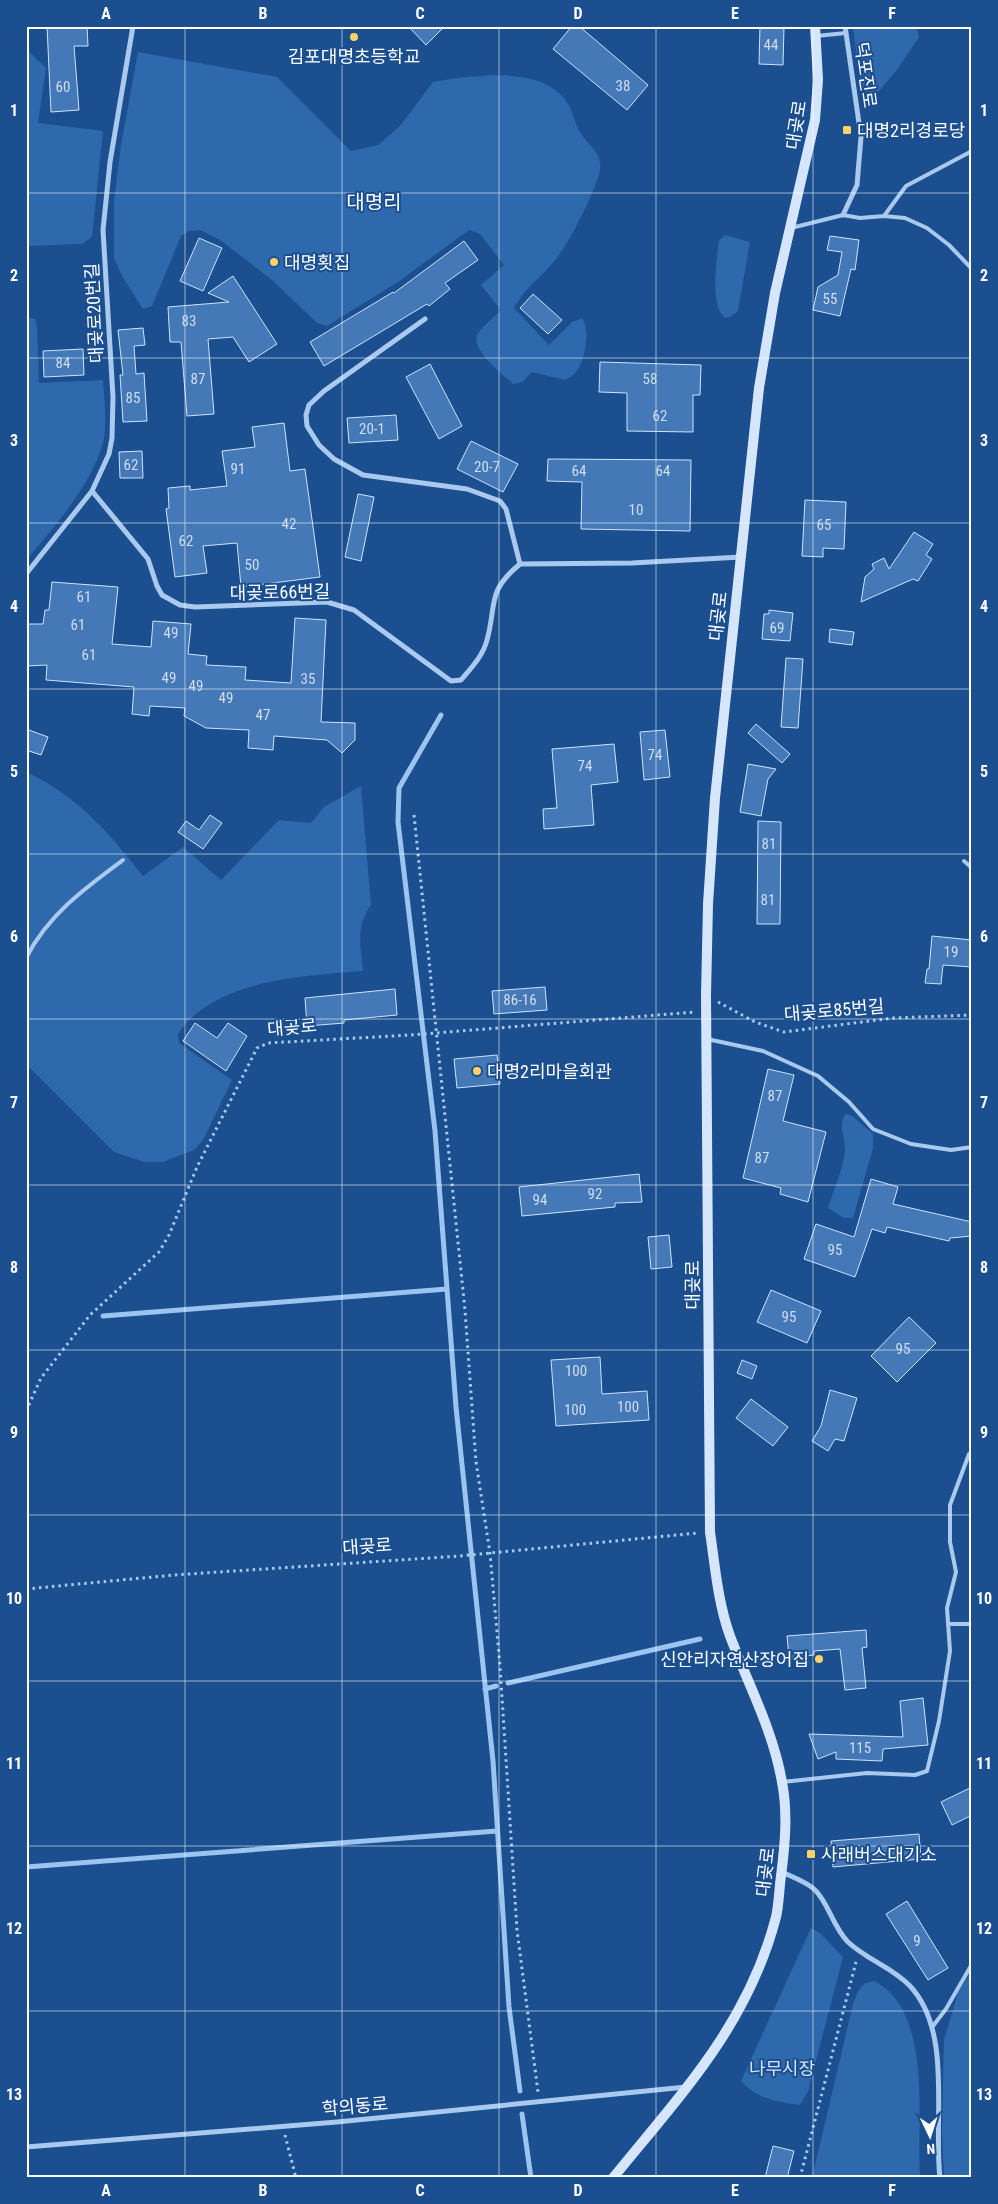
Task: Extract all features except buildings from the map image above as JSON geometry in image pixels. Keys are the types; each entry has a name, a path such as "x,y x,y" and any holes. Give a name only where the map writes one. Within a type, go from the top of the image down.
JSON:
{"street":[{"name":"대곶로20번길","path":"26,574 92,491 109,454 112,438 113,397 103,230 110,162 133,26"},
{"name":"덕포진로","path":"843,215 857,185 861,137 845,26"},
{"name":"대곶로","path":"613,2178 686,2087 740,2012 776,1916 782,1872 785,1816 782,1782 764,1716 730,1634 718,1587 710,1532 706,995 708,904 715,798 759,388 774,293 815,120 818,80 815,31"},
{"path":"425,319 324,391 309,405 306,415 307,426 319,445 334,459 363,475 468,489 500,501 506,509 520,564 632,563 741,557"},
{"name":"대곶로66번길","path":"92,491 148,559 157,586 168,600 195,607 327,602 342,605 354,610 451,681 461,680 482,652 487,641 495,591 502,580 520,564"},
{"path":"782,1872 816,1891 839,1932 859,1952 900,1977 921,2000 933,2026 937,2066 940,2178"},
{"name":"학의동로","path":"26,2147 282,2127 540,2103 686,2087"}],"lane":[{"path":"815,31 846,33"},
{"path":"884,216 906,186 972,151"},
{"path":"789,228 843,215 860,218 884,216 905,218 926,228 949,245 972,268"},
{"path":"26,958 54,916 86,887 123,860"},
{"path":"964,861 972,868"},
{"path":"707,1039 763,1052 818,1076 849,1102 873,1129 911,1144 950,1150 972,1147"},
{"path":"782,1782 866,1773 915,1776 927,1771 939,1721 950,1651 946,1608 956,1572 950,1542 950,1505 969,1454"},
{"path":"948,1624 972,1624"},
{"path":"933,2026 946,2009 961,1978 972,1964"}],"path":[{"path":"414,814 465,1310 476,1462 490,1553 500,1666 517,1930 528,2025 540,2103"},
{"name":"대곶로85번길","path":"706,995 755,1022 784,1032 893,1018 972,1016"},
{"name":"대곶로","path":"26,1411 41,1378 90,1315 159,1252 169,1235 197,1167 257,1048 268,1043 411,1035 706,1011"},
{"name":"대곶로","path":"26,1589 184,1575 460,1556 710,1532"},
{"path":"800,2178 859,1952"},
{"path":"282,2127 296,2178"}],"green space":[{"path":"853,26 916,26 919,37 896,71 867,105 859,75"},
{"path":"26,49 46,68 38,123 103,131 92,237 82,244 26,246"},
{"path":"138,52 277,77 351,151 378,145 400,126 433,82 465,77 502,75 537,81 552,88 567,102 580,132 599,157 600,170 590,198 567,242 556,259 528,288 514,308 549,345 572,322 582,318 586,330 586,346 579,368 572,376 565,380 532,372 522,382 513,384 483,355 476,342 477,336 484,326 501,310 481,285 504,265 480,234 469,230 398,282 327,326 317,323 272,280 220,240 200,230 189,231 181,236 152,306 143,309 122,276 114,258 114,201 121,145"},
{"path":"725,235 750,242 738,311 725,318 720,312 717,303 715,282 719,240"},
{"path":"26,317 35,319 37,328 39,383 103,380 105,431 100,453 83,486 49,534 26,560"},
{"path":"26,772 61,792 91,816 143,876 183,847 221,880 279,820 311,823 324,807 361,786 371,905 363,921 360,937 363,971 314,975 262,984 237,991 214,1002 194,1016 178,1034 179,1043 232,1080 203,1140 194,1150 163,1162 144,1162 114,1152 26,1064"},
{"path":"846,1114 851,1115 873,1134 873,1148 853,1218 844,1218 828,1208 844,1155 842,1121"},
{"name":"나무시장","path":"811,1928 820,1933 843,1957 808,2091 800,2105 768,2099 754,2092 741,2081"},
{"path":"972,1971 972,2178 944,2178 942,2130 944,2040 958,1993"},
{"path":"874,1981 893,1996 906,2017 914,2042 920,2099 920,2178 812,2178 853,2004 863,1986"}],"waterway":[{"path":"441,715 399,788 398,822 435,1131 456,1407 493,1761 509,2007 520,2091"},
{"path":"103,1316 447,1289"},
{"path":"508,1683 700,1639"},
{"path":"485,1689 496,1686"},
{"path":"26,1867 497,1831"},
{"path":"522,2114 531,2178"}],"place":[{"name":"김포대명초등학교","path":"354,37"},
{"name":"대명2리경로당","path":"847,130"},
{"name":"대명횟집","path":"274,262"},
{"name":"대명2리마을회관","path":"477,1071"},
{"name":"신안리자연산장어집","path":"819,1659"},
{"name":"사래버스대기소","path":"811,1854"}],"district":[{"name":"대명리","path":"374,202"}]}
